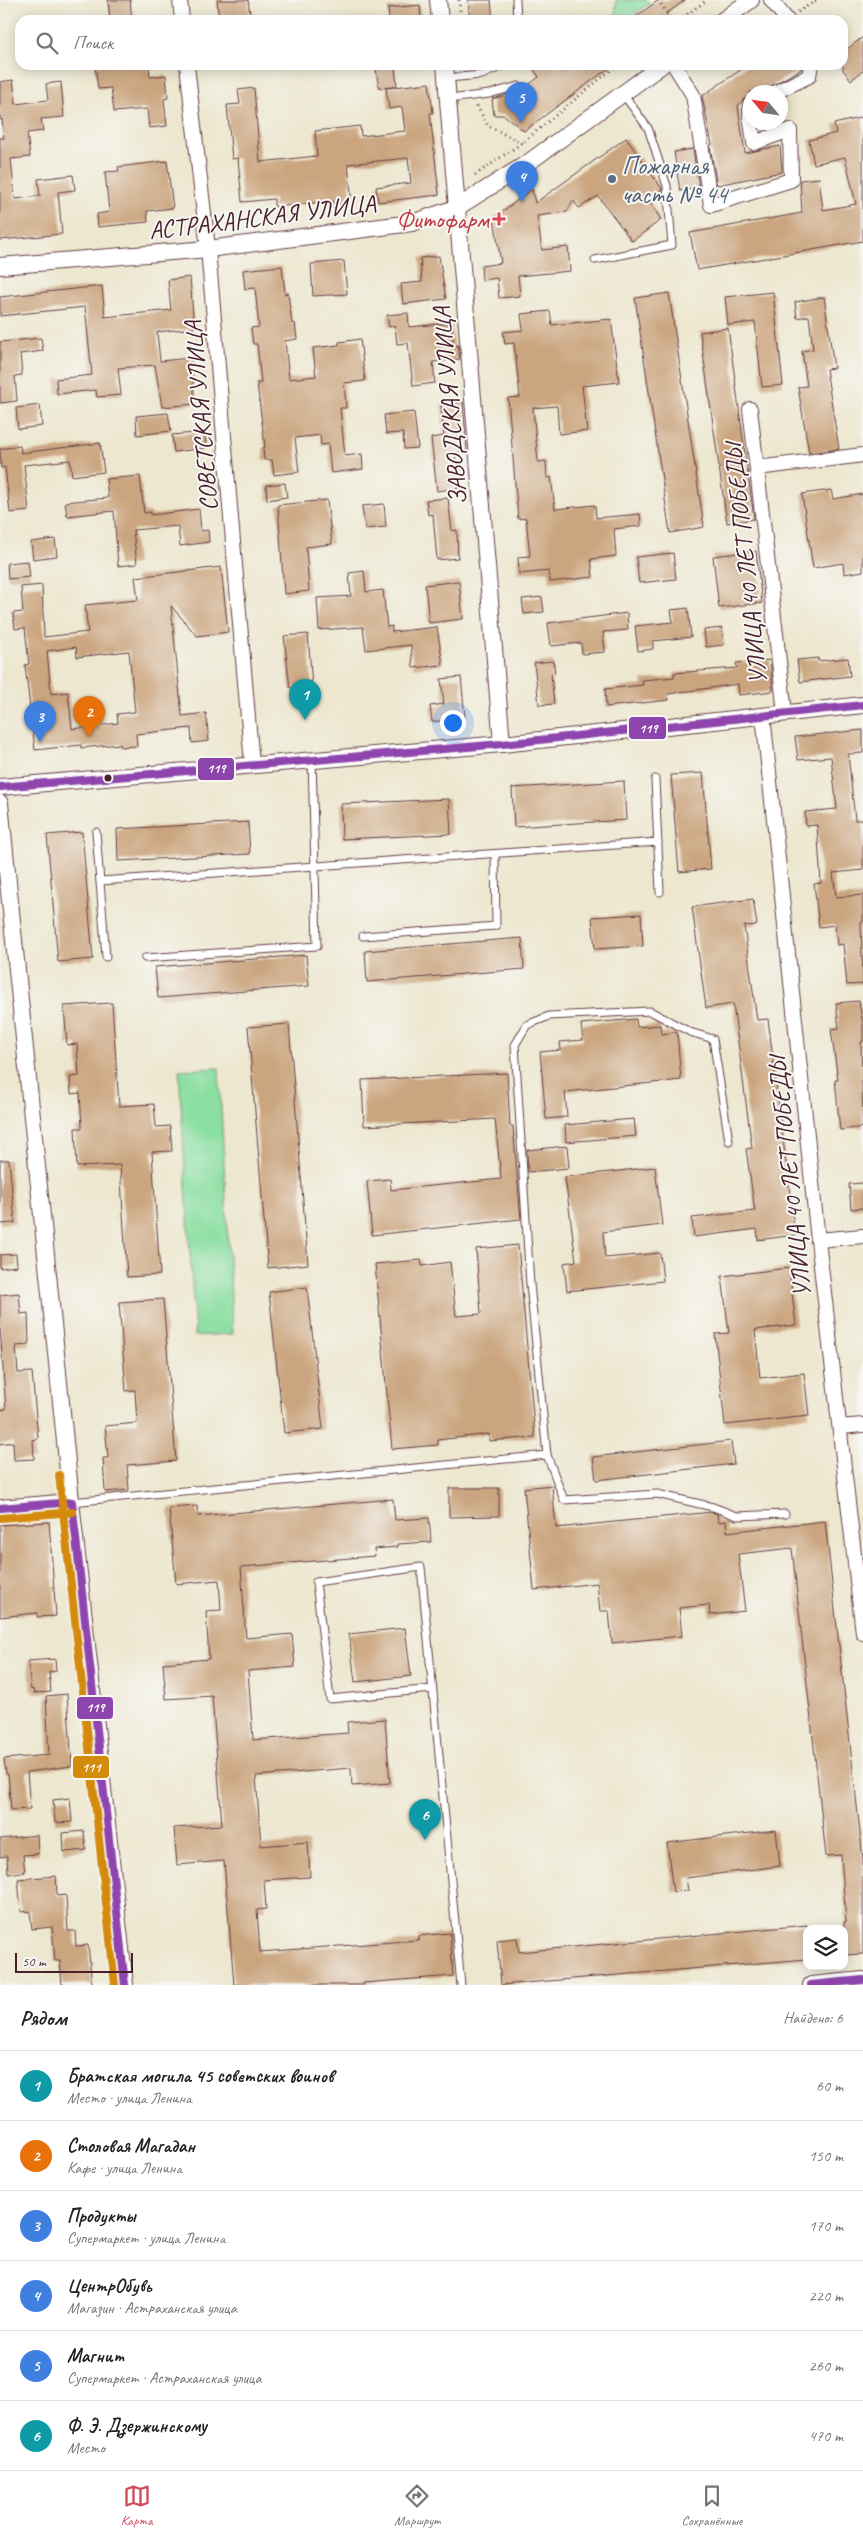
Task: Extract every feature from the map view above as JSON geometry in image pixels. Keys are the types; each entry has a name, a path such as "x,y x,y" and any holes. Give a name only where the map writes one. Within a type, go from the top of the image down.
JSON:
{"street":[{"path":"180,0 182,15"},
{"path":"438,0 440,15"},
{"path":"730,15 751,0"},
{"path":"771,0 782,15"},
{"name":"СОВЕТСКАЯ УЛИЦА","path":"188,70 208,249 252,764"},
{"name":"АСТРАХАНСКАЯ УЛИЦА","path":"0,266 208,249 412,223 458,207 529,162 655,70"},
{"path":"677,70 694,95 711,205 792,180 790,130 754,143 752,130"},
{"path":"788,86 809,76 810,70"},
{"name":"ЗАВОДСКАЯ УЛИЦА","path":"446,72 502,744"},
{"name":"УЛИЦА 40 ЛЕТ ПОБЕДЫ","path":"750,409 785,713"},
{"path":"757,468 863,455"},
{"path":"0,787 502,744 863,705"},
{"name":"УЛИЦА 40 ЛЕТ ПОБЕДЫ","path":"763,715 818,1240 863,1633"},
{"path":"0,803 72,1502 125,1985"},
{"path":"818,1240 863,1236"},
{"path":"840,1427 863,1425"},
{"path":"0,1508 72,1502"},
{"path":"810,1985 863,1980"}],"lane":[{"path":"516,0 517,15"},
{"path":"446,72 482,76 494,70"},
{"path":"448,99 518,86"},
{"path":"595,260 672,245 667,186 648,128 623,94"},
{"path":"145,958 317,946 312,759"},
{"path":"655,778 660,892"},
{"path":"96,832 106,957"},
{"path":"100,881 658,842"},
{"path":"363,936 496,926 495,854"},
{"path":"729,1141 713,1039 690,1032 650,1011 549,1016 526,1025 515,1044 530,1284 547,1455 564,1500 657,1494 713,1507 736,1516 785,1514"},
{"path":"72,1502 547,1455"},
{"path":"432,1689 330,1700 316,1582 421,1567 462,1985"}],"path":[{"path":"459,0 460,15"},
{"path":"658,0 668,15"},
{"path":"686,15 707,0"},
{"path":"794,15 816,0"},
{"path":"457,188 522,142 611,70"},
{"path":"471,96 488,126 522,142 529,162"}],"green space":[{"path":"616,0 647,0 650,3 633,15 615,15"},
{"path":"219,1068 233,1334 195,1336 179,1070"}],"building":[{"path":"108,0 130,0 132,15 110,15"},
{"path":"217,0 248,0 250,15 218,15"},
{"path":"468,0 491,0 492,15 470,15"},
{"path":"659,0 685,0 667,15 638,15"},
{"path":"420,5 421,15 389,15 388,8"},
{"path":"863,37 863,71 851,80 843,70 848,70 848,48"},
{"path":"96,70 149,70 150,77 166,75 168,98 164,99 167,126 149,128 147,109 114,112 111,88 98,89"},
{"path":"376,70 395,70 397,86 379,88"},
{"path":"534,70 606,70 524,131 504,115 494,115 492,99 520,91 539,77"},
{"path":"741,70 799,70 773,85 743,85 743,100 738,106 745,153 780,146 782,172 717,185 710,146 712,145 702,96"},
{"path":"13,80 16,104 48,100 46,84 61,82 64,117 41,119 43,131 27,133 30,157 11,159 15,199 40,196 38,179 73,175 75,190 58,192 62,234 0,240 0,138 4,138 2,119 0,120 0,82"},
{"path":"429,83 433,113 430,113 439,195 378,202 376,187 411,183 408,158 348,164 352,204 334,206 333,201 274,207 274,199 242,202 238,158 232,159 227,105 240,104 238,90 254,88 260,162 317,156 315,131 360,126 361,136 405,131 402,107 389,109 386,88"},
{"path":"863,117 863,241 697,270 690,233 802,213 800,180 819,178 823,210 856,204 845,157 814,164 809,140 836,133 834,124"},
{"path":"626,138 662,189 649,200 661,220 632,241 598,196 579,208 573,200 567,212 537,216 542,250 568,247 570,271 518,276 520,296 499,298 497,278 482,280 481,266 501,263 494,218 532,189 535,203"},
{"path":"693,149 699,188 680,191 674,152"},
{"path":"167,161 173,208 147,211 148,222 98,227 97,214 109,212 105,172 119,171 118,167"},
{"path":"439,256 446,299 403,304 401,284 422,282 420,258"},
{"path":"344,261 347,294 313,296 311,264"},
{"path":"282,266 285,294 288,293 292,324 295,323 297,339 285,341 289,379 316,376 313,348 339,345 339,342 360,339 365,381 344,383 346,408 340,408 345,456 362,454 363,469 331,473 328,444 321,445 320,435 295,438 299,472 274,475 272,460 264,460 263,448 265,447 257,383 261,383 257,344 253,344 251,328 259,327 255,288 245,289 243,270"},
{"path":"190,277 194,328 157,332 160,361 191,358 195,404 162,407 155,365 118,368 121,395 97,397 96,390 57,394 56,379 92,375 85,307 0,316 0,297 102,286 105,317 171,310 168,280"},
{"path":"773,292 783,385 762,387 755,322 728,325 725,297"},
{"path":"669,293 704,527 670,533 635,298"},
{"path":"824,297 834,368 826,369 839,449 809,453 798,387 807,386 802,351 813,349 809,316 797,318 795,302"},
{"path":"550,311 552,325 611,319 619,382 582,386 587,431 559,434 557,406 533,408 538,462 546,461 547,478 551,477 555,509 595,505 596,518 640,514 641,526 614,529 616,556 591,559 593,577 550,582 549,571 519,574 518,557 530,556 526,518 518,519 508,398 520,397 514,343 505,344 503,332 523,330 521,314"},
{"path":"408,313 409,327 451,323 454,346 458,345 460,359 433,362 435,383 413,386 408,343 397,344 395,326 389,327 387,315"},
{"path":"728,328 754,519 727,523 700,332"},
{"path":"41,338 43,351 20,354 22,375 15,376 17,401 0,403 0,342"},
{"path":"463,402 467,451 455,453 459,488 437,491 431,438 444,436 441,404"},
{"path":"40,405 42,426 18,429 16,408"},
{"path":"414,412 418,448 404,449 403,433 386,434 384,415"},
{"path":"168,413 171,431 137,435 136,416"},
{"path":"205,432 206,448 174,452 172,435"},
{"path":"100,443 104,472 72,476 70,460 24,465 29,511 10,513 5,467 1,468 0,449 20,446 21,453"},
{"path":"140,476 144,513 151,512 151,515 199,509 201,531 208,530 209,542 180,546 178,526 133,530 137,564 118,566 114,511 67,516 65,502 108,498 106,479"},
{"path":"285,483 287,497 267,500 266,485"},
{"path":"831,490 833,499 863,494 863,571 844,574 843,563 813,568 802,494"},
{"path":"448,498 452,531 457,530 458,558 437,560 433,514 428,515 426,500"},
{"path":"327,500 332,544 306,547 309,591 284,594 278,505"},
{"path":"384,504 386,527 365,529 362,506"},
{"path":"55,539 57,556 33,559 31,542"},
{"path":"756,551 762,603 719,608 713,556"},
{"path":"673,553 676,579 639,583 636,557"},
{"path":"28,561 30,577 8,579 7,563"},
{"path":"221,567 228,632 197,636 171,606 182,716 206,713 209,741 192,743 191,728 136,734 137,746 121,747 120,744 81,748 81,745 35,750 25,665 29,664 25,628 15,629 13,613 23,612 21,587 42,585 44,637 88,632 85,605 138,600 135,577","holes":["76,647 77,657 129,651 135,712 117,714 118,723 72,729 68,692 51,694 47,651"]},
{"path":"364,571 366,592 383,590 387,627 392,626 392,632 437,627 443,665 413,668 411,645 366,650 363,627 319,630 317,598 351,596 349,573"},
{"path":"459,581 463,619 429,623 425,585"},
{"path":"542,597 544,612 524,614 522,599"},
{"path":"688,608 691,637 653,641 653,649 638,651 635,626 673,622 671,610"},
{"path":"627,613 628,630 603,632 605,652 582,654 581,643 551,646 548,623"},
{"path":"722,628 724,645 706,647 704,630"},
{"path":"308,634 312,686 290,688 284,636"},
{"path":"818,658 818,661 848,658 850,676 800,682 797,660"},
{"path":"770,660 773,691 739,695 738,684 668,694 669,700 606,707 605,689 643,685 642,680 674,677 674,673 737,668 736,663"},
{"path":"553,661 555,673 551,674 554,704 539,705 534,663"},
{"path":"461,677 465,718 432,722 430,706 444,704 441,679"},
{"path":"863,730 863,753 848,754 855,820 863,820 863,870 833,873 836,897 863,895 863,922 861,922 863,984 847,985 843,944 837,945 835,925 819,927 814,884 821,883 817,825 806,826 805,812 837,809 831,757 798,760 795,737"},
{"path":"703,773 711,869 679,872 671,775"},
{"path":"624,781 626,820 514,827 512,788"},
{"path":"449,799 451,834 342,839 341,804"},
{"path":"248,822 250,854 118,861 117,829"},
{"path":"82,832 93,959 58,962 47,835"},
{"path":"753,899 757,925 744,926 757,1020 768,1019 795,1235 758,1240 757,1229 694,1237 692,1218 755,1211 746,1149 752,1148 733,1004 706,1008 692,907"},
{"path":"641,914 643,946 595,949 592,917"},
{"path":"522,938 524,969 367,982 365,951"},
{"path":"306,955 309,986 158,998 155,967"},
{"path":"859,1001 863,1025 863,1042 861,1042 863,1127 840,1130 835,1080 838,1080 831,1029 839,1028 836,1003"},
{"path":"112,1003 119,1106 154,1104 156,1127 170,1126 172,1151 152,1152 160,1275 127,1277 120,1165 77,1167 75,1128 82,1128 80,1093 71,1094 70,1077 79,1076 77,1044 67,1045 64,1006"},
{"path":"636,1019 637,1027 660,1025 661,1034 677,1032 681,1080 565,1092 567,1117 546,1119 540,1052 561,1050 560,1042 583,1040 581,1024"},
{"path":"289,1024 308,1264 268,1268 248,1027"},
{"path":"507,1073 510,1126 513,1126 521,1219 372,1235 367,1181 390,1179 391,1190 501,1179 495,1119 364,1126 362,1080"},
{"path":"634,1119 636,1136 566,1142 565,1125"},
{"path":"567,1146 569,1168 528,1172 527,1150"},
{"path":"0,1160 9,1160 15,1223 0,1224"},
{"path":"655,1167 662,1225 603,1232 605,1258 660,1253 663,1281 567,1291 564,1263 576,1261 565,1177"},
{"path":"863,1183 863,1208 851,1209 849,1184"},
{"path":"518,1245 535,1437 489,1441 489,1434 438,1440 438,1445 392,1449 375,1264 421,1260 422,1266 450,1262 456,1316 481,1314 476,1249"},
{"path":"16,1254 17,1266 0,1268 0,1255"},
{"path":"789,1268 796,1325 755,1330 760,1378 804,1373 809,1416 725,1425 715,1334 729,1333 722,1276"},
{"path":"307,1287 323,1429 284,1433 269,1292"},
{"path":"19,1293 21,1314 28,1313 29,1345 16,1346 18,1373 32,1372 38,1439 33,1440 34,1459 14,1460 13,1442 0,1444 0,1410 6,1409 0,1328 0,1295"},
{"path":"163,1299 176,1461 127,1465 129,1490 105,1492 103,1458 108,1458 105,1426 137,1423 135,1390 126,1391 119,1302"},
{"path":"731,1441 734,1464 596,1480 593,1457"},
{"path":"552,1485 556,1528 712,1512 717,1514 718,1522 726,1521 727,1532 825,1521 863,1859 863,1954 848,1955 848,1925 844,1925 844,1922 846,1922 841,1855 826,1856 792,1548 738,1554 745,1611 710,1615 709,1605 679,1608 682,1636 612,1643 609,1611 600,1611 597,1583 534,1590 524,1488"},
{"path":"449,1488 499,1488 499,1516 449,1517"},
{"path":"393,1499 395,1520 429,1518 431,1542 397,1544 397,1547 374,1549 375,1556 241,1567 246,1638 292,1634 295,1667 248,1671 253,1740 348,1733 347,1722 385,1719 390,1783 352,1786 351,1768 256,1776 261,1846 308,1842 310,1877 264,1880 266,1909 257,1910 260,1952 419,1940 418,1936 450,1933 453,1976 363,1983 364,1985 234,1985 224,1861 177,1865 174,1828 222,1825 212,1696 166,1699 163,1663 209,1659 206,1611 221,1610 219,1580 176,1584 169,1508 197,1506 198,1516"},
{"path":"49,1522 56,1616 37,1617 37,1613 0,1617 0,1525"},
{"path":"405,1628 411,1676 355,1682 349,1634"},
{"path":"55,1659 56,1671 49,1672 51,1692 34,1693 33,1689 31,1690 28,1661"},
{"path":"67,1694 72,1766 27,1772 30,1809 11,1810 8,1774 6,1774 4,1759 49,1755 46,1696"},
{"path":"70,1798 72,1822 55,1823 53,1800"},
{"path":"776,1830 780,1866 686,1878 688,1891 673,1892 667,1843"},
{"path":"84,1831 86,1850 64,1852 63,1833"},
{"path":"37,1835 38,1854 23,1855 25,1872 8,1874 7,1856 0,1857 0,1839"},
{"path":"56,1876 57,1896 66,1895 68,1931 75,1931 76,1946 88,1945 92,1984 62,1985 60,1961 55,1961 52,1927 32,1929 30,1911 21,1912 18,1879"},
{"path":"803,1925 803,1959 501,1985 497,1940 517,1938 519,1952"}],"transit line":[{"name":"119","path":"0,787 502,744 863,705"},
{"name":"111","path":"59,1475 115,1985"},
{"name":"119","path":"0,1508 72,1502 125,1985"},
{"name":"111","path":"1,1518 73,1512"},
{"name":"119","path":"811,1985 863,1980"}],"place":[{"name":"Магнит","path":"521,123"},
{"name":"Пожарная часть № 44","path":"612,179"},
{"name":"ЦентрОбувь","path":"522,202"},
{"name":"Фитофарм","path":"499,219"},
{"name":"Братская могила 45 советских воинов","path":"305,720"},
{"name":"Столовая Магадан","path":"89,737"},
{"name":"Продукты","path":"40,742"},
{"name":"Ф. Э. Дзержинскому","path":"425,1840"}]}
